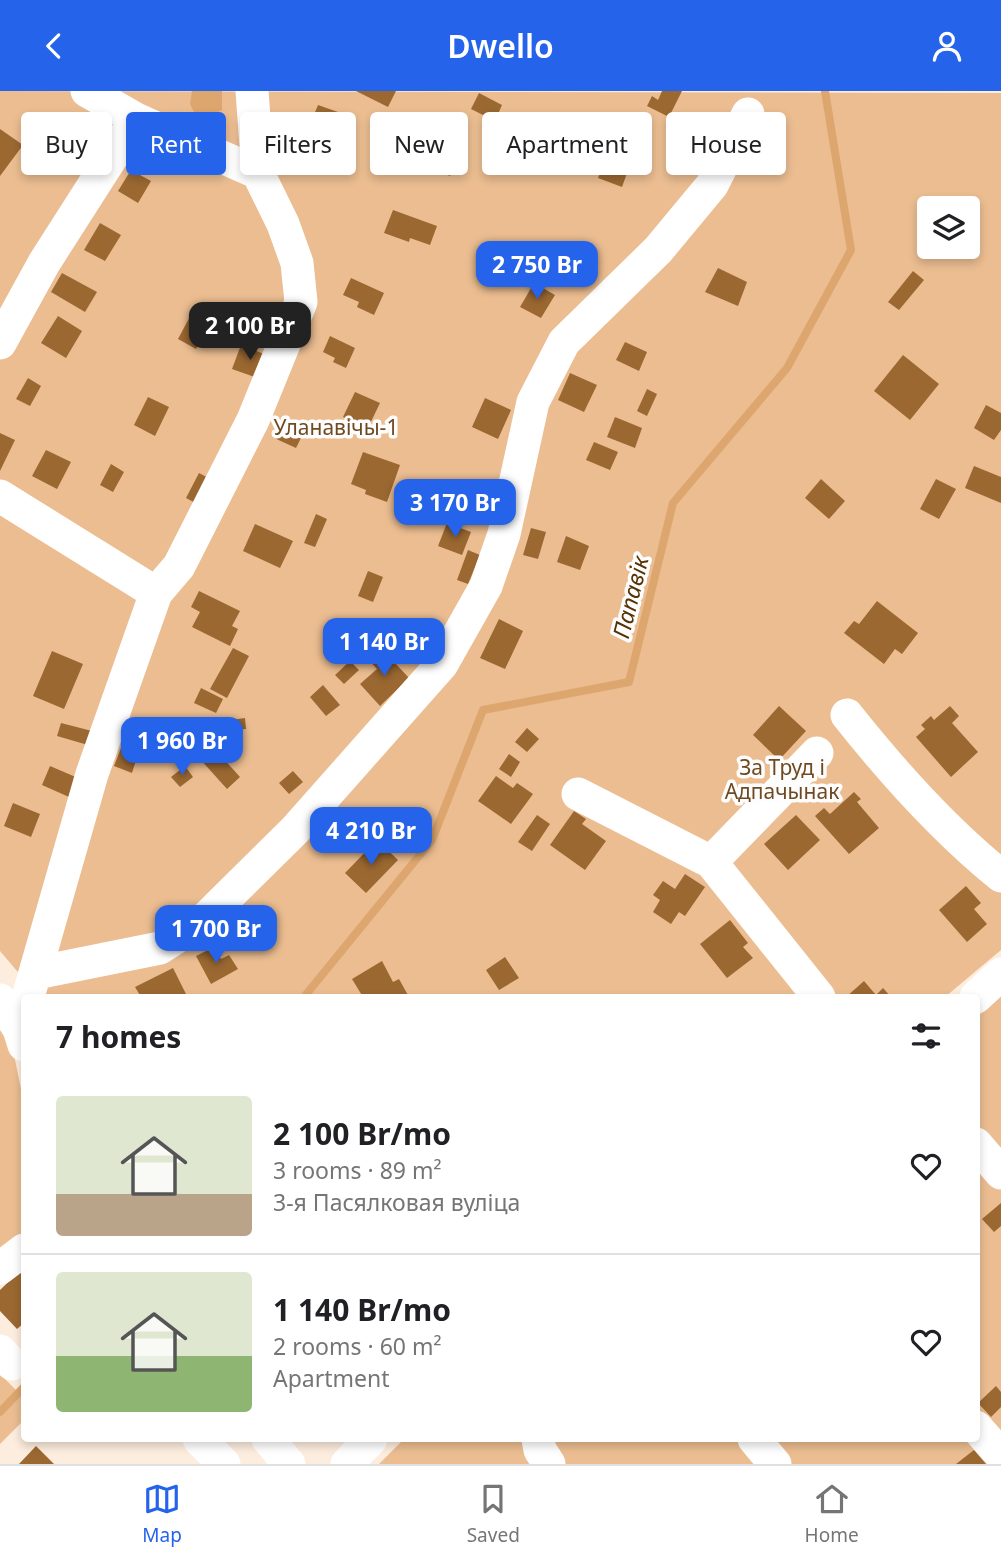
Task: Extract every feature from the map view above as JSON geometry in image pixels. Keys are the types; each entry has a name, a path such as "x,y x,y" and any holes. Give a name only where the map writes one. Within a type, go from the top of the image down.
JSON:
{"street":[{"path":"87,91 126,113"},
{"path":"251,91 253,112"},
{"path":"0,343 44,263 126,135"},
{"path":"32,985 92,774 156,593 179,566 253,420 301,302 297,263 283,224 259,175"},
{"path":"32,985 160,948 205,919 295,830 442,664 486,586 504,534 533,402 564,342 657,250 712,185 717,175"},
{"path":"0,496 156,593"},
{"path":"846,715 891,770 970,851 1001,876"},
{"path":"711,862 817,753"},
{"path":"578,794 711,862 816,994"},
{"path":"979,994 1001,974"},
{"path":"0,1000 21,1026"},
{"path":"980,1149 1001,1173"},
{"path":"0,1268 21,1252"},
{"path":"980,1431 1001,1455"},
{"path":"202,1442 224,1464"},
{"path":"271,1442 289,1464"},
{"path":"347,1464 368,1442"},
{"path":"539,1442 540,1450 550,1464"},
{"path":"757,1442 775,1464"}],"green space":[{"path":"0,91 1001,93 1001,950 949,994 36,994 0,951"},
{"path":"1001,996 1001,1464 379,1464 401,1442 980,1442 980,1014"},
{"path":"0,1022 10,1035 21,1089 21,1235 0,1252"},
{"path":"0,1374 21,1395 21,1423 0,1444"}],"shaded area":[{"path":"192,91 222,91 222,110 218,112 194,112 190,104"}],"building":[{"path":"356,91 396,91 388,107"},
{"path":"662,91 682,91 672,112 666,112 666,116 647,106 652,96 658,100"},
{"path":"479,93 502,105 499,112 482,112 482,114 471,109"},
{"path":"318,105 338,112 315,112"},
{"path":"0,129 21,144 21,148 0,176"},
{"path":"128,175 140,175 151,181 138,203 118,191"},
{"path":"599,175 626,175 622,187 598,178"},
{"path":"393,210 437,226 430,245 410,238 409,242 384,233"},
{"path":"100,223 121,235 105,261 84,250"},
{"path":"718,268 747,282 738,306 705,292"},
{"path":"913,271 924,280 899,310 888,302"},
{"path":"62,273 97,292 85,312 51,292"},
{"path":"351,278 384,293 374,315 357,307 359,302 343,295"},
{"path":"534,283 555,295 541,318 520,307"},
{"path":"195,307 213,316 196,349 178,339"},
{"path":"58,316 82,331 66,358 41,343"},
{"path":"330,336 355,348 346,368 333,362 335,358 323,352"},
{"path":"625,342 647,352 639,371 616,360"},
{"path":"241,345 269,356 260,379 232,369"},
{"path":"903,355 939,384 910,420 874,391"},
{"path":"570,373 597,385 584,412 558,400"},
{"path":"28,378 41,386 30,406 16,399"},
{"path":"647,389 657,394 647,416 637,411"},
{"path":"355,392 380,403 368,428 343,417"},
{"path":"148,397 169,407 155,436 134,425"},
{"path":"485,398 511,410 498,439 472,427"},
{"path":"986,405 1001,413 1001,430 994,440 974,428"},
{"path":"615,417 642,428 635,448 607,437"},
{"path":"280,420 304,432 296,448 272,437"},
{"path":"0,433 15,440 0,471"},
{"path":"594,442 618,452 610,470 586,460"},
{"path":"46,450 71,462 57,489 32,476"},
{"path":"363,452 400,465 387,502 365,494 366,490 351,484"},
{"path":"111,464 124,472 113,492 100,485"},
{"path":"974,466 1001,477 1001,503 965,488"},
{"path":"199,473 214,481 201,506 186,498"},
{"path":"821,479 845,501 829,519 805,498"},
{"path":"936,479 956,489 939,519 920,509"},
{"path":"316,514 327,519 315,547 304,543"},
{"path":"447,523 471,532 462,555 438,546"},
{"path":"255,524 293,541 280,568 243,551"},
{"path":"531,528 546,532 538,559 523,555"},
{"path":"566,536 589,546 580,570 557,562"},
{"path":"468,550 480,555 468,584 457,580"},
{"path":"368,571 383,577 373,602 358,596"},
{"path":"199,591 240,611 232,626 238,629 230,646 192,627 200,612 191,607"},
{"path":"877,601 918,633 902,654 895,649 884,664 844,633 854,621 859,624"},
{"path":"499,619 523,631 505,669 480,658"},
{"path":"233,648 249,656 227,698 210,689"},
{"path":"381,648 409,678 380,706 360,684 377,669 369,660"},
{"path":"52,651 83,664 64,709 33,696"},
{"path":"350,661 359,670 344,684 335,675"},
{"path":"323,685 340,705 326,716 310,697"},
{"path":"201,688 223,699 216,713 194,703"},
{"path":"779,706 806,731 779,760 753,735"},
{"path":"950,706 959,716 952,723 978,752 951,777 916,737 925,729 921,725 931,716 934,720"},
{"path":"245,718 246,729 226,731 225,721"},
{"path":"61,723 92,731 88,745 57,736"},
{"path":"527,728 539,739 527,752 515,742"},
{"path":"213,747 240,777 227,789 200,759"},
{"path":"121,748 138,754 132,773 114,766"},
{"path":"509,754 520,762 511,777 499,769"},
{"path":"50,766 78,778 69,797 42,785"},
{"path":"185,766 193,777 180,787 171,777"},
{"path":"293,771 303,782 289,794 279,783"},
{"path":"496,776 513,788 517,783 533,794 511,824 478,801"},
{"path":"854,792 861,799 857,802 879,828 849,854 815,816 824,808 830,814"},
{"path":"13,803 40,814 31,837 4,826"},
{"path":"574,811 586,819 582,824 606,841 585,870 550,845"},
{"path":"537,815 550,824 532,851 518,842"},
{"path":"796,815 820,840 788,870 764,844"},
{"path":"377,840 398,860 366,893 345,873"},
{"path":"685,874 705,887 685,916 679,912 671,924 653,912 660,900 653,895 663,881 675,889"},
{"path":"966,886 981,903 974,909 987,924 967,942 939,910"},
{"path":"730,920 748,943 743,947 753,958 727,978 700,944"},
{"path":"214,947 221,959 229,955 238,969 211,984 196,956"},
{"path":"505,957 519,978 499,990 486,970"},
{"path":"382,961 393,982 399,979 407,994 361,994 352,979"},
{"path":"173,968 186,994 139,994 135,987"},
{"path":"864,981 875,994 849,994"},
{"path":"883,988 888,994 877,994"},
{"path":"1001,1203 1001,1226 994,1232 982,1219"},
{"path":"21,1270 21,1326 17,1329 0,1311 0,1290"},
{"path":"996,1386 1001,1392 1001,1407 991,1417 980,1405 980,1401"},
{"path":"36,1446 54,1464 19,1464"},
{"path":"974,1450 986,1464 956,1464"}],"waterway":[{"name":"Папавік","path":"306,994 432,840 483,710 629,682 673,503 787,368 851,250 825,91"},
{"path":"0,1412 21,1390"}],"park label":[{"name":"Уланавічы-1","path":"336,427"},
{"name":"За Труд і Адпачынак","path":"782,779"}]}
